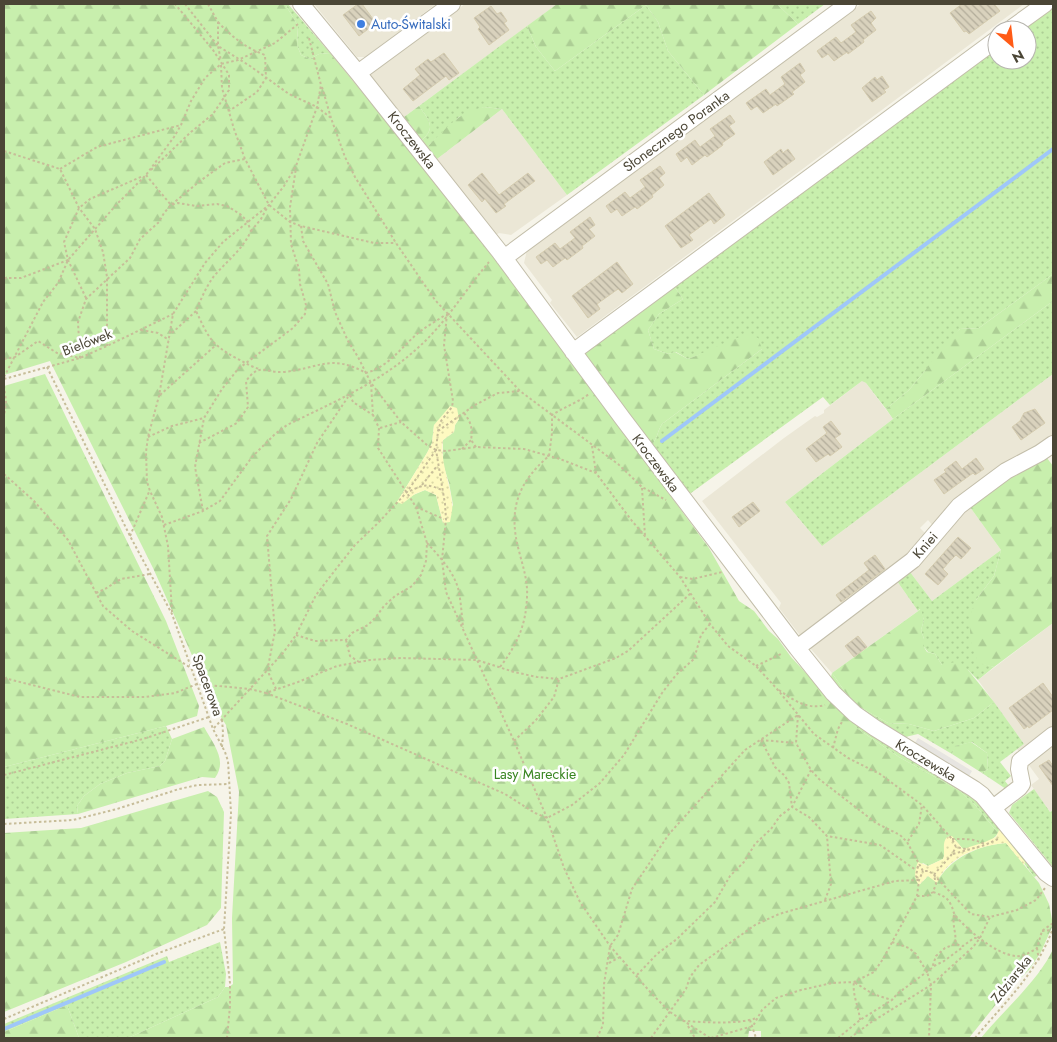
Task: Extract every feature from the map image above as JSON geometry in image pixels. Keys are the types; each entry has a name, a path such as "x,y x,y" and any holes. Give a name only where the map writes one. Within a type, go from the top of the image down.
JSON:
{"street":[{"path":"358,73 452,4"},
{"name":"Słonecznego Poranka","path":"501,255 848,4"},
{"path":"1023,20 1045,4"},
{"name":"Kroczewska","path":"305,9 358,73 501,255 598,386 836,697 875,728 974,789 994,808 1046,873 1049,883"},
{"path":"573,352 987,46"},
{"name":"Kniei","path":"797,648 913,560 959,506 1006,470 1040,453 1053,444"},
{"path":"994,808 1020,788 1022,784 1019,769 1020,761 1053,735"}],"path":[{"path":"4,378 43,302 58,283 68,260 117,204 191,132 213,114 229,90 229,75 213,50 175,4"},
{"path":"185,4 218,46 289,94 317,107 331,118"},
{"path":"208,4 218,22 239,42 265,55 266,78 256,92 229,111"},
{"path":"86,299 68,260 64,242 79,208 90,199 146,175 181,125 191,100 205,78 221,64 238,60 275,43 305,9"},
{"path":"305,9 313,58 345,157 355,177 435,300 520,391 618,464 642,488 669,501"},
{"path":"218,22 218,46 224,97 245,159 269,205 290,222 302,226 374,243 396,242"},
{"path":"203,511 195,467 204,418 222,389 238,369 293,328 305,314 306,305 300,284 299,269 291,244 290,207 296,166 317,107 321,85"},
{"path":"60,169 97,147 181,125"},
{"path":"4,151 60,169 79,208 96,229 103,252 107,277 107,346"},
{"path":"4,358 15,358 38,341 57,353 80,358 78,322 86,299 107,277 130,258 140,239 159,222 164,212 200,181 225,163 245,159"},
{"path":"170,334 196,311 213,277 239,249 296,166"},
{"path":"146,175 172,205"},
{"path":"172,205 178,203 196,206 217,204 227,206 247,221 251,231"},
{"path":"172,614 168,546 162,517 147,482 146,452 159,396 173,314 205,263 223,242 269,205"},
{"path":"302,226 303,241 328,284 335,312 348,342 371,383 401,422 427,445 436,450 446,451 476,447 524,449 596,473"},
{"path":"164,525 203,511 220,501 252,457 287,425 371,383 398,365 422,344 501,255"},
{"path":"4,278 21,278 68,260"},
{"path":"196,311 211,339 224,352 251,367 282,372 332,362 344,363 366,373 378,370 386,365 421,330 447,314"},
{"name":"Bielówek","path":"4,378 80,358 173,314"},
{"path":"447,314 444,356 453,401 452,407 441,421 436,450 446,519 442,560 446,592 514,741 546,818 564,868 580,902 610,946 670,1012 710,1038 753,1026 762,1010 776,998 832,983 854,982 874,972 916,896 923,871"},
{"path":"141,330 158,334 169,340"},
{"path":"159,396 216,346"},
{"name":"Spacerowa","path":"47,367 130,536 172,614 213,729 228,761 231,813 224,928 230,983 227,1038"},
{"path":"199,443 238,423 248,407 246,381 251,374 260,369"},
{"path":"296,635 315,641 346,640 352,633 368,625 395,596 412,586 421,575 426,561 427,543 416,507 378,448 379,428 374,415 371,383"},
{"path":"4,386 6,401 4,417"},
{"path":"552,415 564,406 580,401 598,386"},
{"path":"438,431 475,404 498,393 520,391"},
{"path":"350,394 353,402 374,415"},
{"path":"276,690 268,667 275,631 266,536 291,499 317,444 350,394"},
{"path":"462,449 471,440 473,433 470,422 464,413"},
{"path":"500,667 514,649 524,622 527,595 525,574 518,550 515,530 514,507 522,487 535,468 549,456 552,415"},
{"path":"148,437 172,426 204,418"},
{"path":"379,428 401,422"},
{"path":"471,440 476,447"},
{"path":"592,446 596,473 680,577 710,624 728,646 756,666 814,734 848,758 880,774 922,805 956,846 966,849"},
{"path":"213,729 282,653 296,635 316,595 355,545 408,492 436,450"},
{"path":"408,492 422,485 437,466"},
{"path":"4,474 34,501 68,540 103,606 132,631 191,668"},
{"path":"422,485 433,486 442,490"},
{"path":"642,488 645,536"},
{"path":"130,536 150,491"},
{"path":"416,507 446,519"},
{"path":"427,543 442,560 454,579 459,591 464,630"},
{"path":"680,577 693,579 737,568"},
{"path":"96,593 105,590 121,579 150,574"},
{"path":"266,693 337,666 400,658 477,660 537,677 560,679 616,658 628,651 691,593"},
{"path":"4,678 80,697 145,697 175,693 197,684 250,689 266,693 347,724 505,794 534,813 546,818 572,806 600,783 624,755 662,693 676,675 694,658 701,635 710,624"},
{"path":"346,640 350,656 348,664"},
{"path":"756,666 797,648"},
{"path":"350,656 358,662"},
{"path":"514,741 536,720 554,697 560,679"},
{"path":"777,689 799,704 817,707 828,704 836,697"},
{"path":"833,748 838,729 850,710"},
{"path":"597,1038 603,1025 604,984 610,946 618,935 632,889 669,834 745,750 798,715"},
{"path":"798,715 796,744 811,770 819,779 876,823 900,835 908,842 923,871"},
{"path":"4,775 144,739 209,717"},
{"path":"222,720 222,747"},
{"path":"761,740 796,744"},
{"path":"761,740 775,767 785,776 789,783 792,806"},
{"path":"636,976 657,954 715,902 730,876 744,862 755,844 771,829 780,816 792,806 811,770"},
{"path":"4,824 73,820 117,809 179,789 198,785 229,784"},
{"path":"908,842 920,824 922,805"},
{"path":"792,806 809,816 827,836 832,884 825,900"},
{"path":"827,836 880,845 916,870"},
{"path":"953,854 985,845 1002,836"},
{"path":"952,840 971,839 985,845"},
{"path":"934,875 953,854 956,846"},
{"path":"919,865 916,870 916,876 919,880"},
{"path":"923,871 929,871 934,875 972,914 990,917 1017,910 1036,900 1049,883"},
{"path":"916,896 927,896 933,892 936,884 934,875"},
{"path":"651,1038 686,989 690,977 699,965 755,925 779,914 825,900 895,881 919,880"},
{"path":"933,892 944,895 951,903 954,914 955,944"},
{"path":"954,914 980,938 999,952 1017,956 1037,948"},
{"path":"850,1038 931,985 973,947 980,938 990,917"},
{"path":"1039,960 1037,948 1042,931 1053,923"},
{"path":"4,1019 156,954 224,928"},
{"path":"1042,931 1053,929"},
{"name":"Zdziarska","path":"975,1038 1028,976 1039,960 1053,929"},
{"path":"838,1038 860,1020 892,1000 934,966 944,961 974,938 980,938"},
{"path":"892,942 909,948 916,954 927,972 931,985 931,1016 928,1038"},
{"path":"934,966 936,956 945,948 955,944 963,946"},
{"path":"608,964 620,957"},
{"path":"854,982 872,994 892,1000"},
{"path":"854,982 853,989 860,1020"},
{"path":"682,1021 713,1022 750,1020 758,1017"},
{"path":"750,1020 756,1038"},
{"path":"687,1024 695,1038"}],"shaded area":[{"path":"314,4 436,4 365,57 357,57"},
{"path":"465,4 557,4 404,117 370,74"},
{"path":"861,4 1024,4 1003,20 987,20 987,32 577,337 550,303 552,300 524,263 527,250"},
{"path":"502,109 567,195 511,235 499,233 494,237 437,159"},
{"path":"1053,374 1053,436 933,526 928,520 920,528 926,534 903,560 802,638 779,608 781,603 702,501 784,438 815,416 817,417 824,413 824,410 862,381 866,383 893,419 785,502 822,546"},
{"path":"970,507 1001,550 932,601 910,572"},
{"path":"897,581 918,611 832,673 810,648"},
{"path":"1053,623 1053,810 1050,812 1031,785 1039,779 1017,749 1024,744 978,680"},
{"path":"918,738 972,771 967,779 913,746"}],"green space":[{"name":"Lasy Mareckie","path":"4,4 285,4 298,26 297,45 301,55 310,59 319,54 330,53 427,171 517,288 709,548 739,601 754,611 791,657 858,729 899,757 960,791 976,806 998,833 992,840 963,849 956,841 944,851 943,859 928,866 923,863 916,868 919,885 928,876 931,878 940,877 953,863 969,853 987,846 1006,843 1039,883 1049,904 1053,925 1041,952 1029,970 1005,993 969,1038 761,1038 761,1031 749,1031 748,1038 128,1038 218,997 225,987 233,984 232,918 239,792 226,725 216,709 153,568 50,361 4,375","holes":["459,419 455,425 454,432 443,440 443,464 453,505 443,523 436,495 425,490 397,502 432,443 434,425"]},
{"path":"285,4 288,4 330,53 319,54 310,59 301,55 297,45 298,26"},
{"path":"557,4 777,4 798,24 704,95 668,51 658,22 646,5 555,71 536,47 527,26"},
{"path":"777,4 825,4 798,24"},
{"path":"1053,4 1053,274 979,328 960,329 909,390 886,409 866,383 862,381 830,405 823,397 691,493 686,492 648,448 655,440 662,424 762,349 704,353 688,359 676,352 668,354 654,349 648,330 659,314 683,299 674,286 987,53 987,70 1037,70 1037,20 1031,20"},
{"path":"646,5 658,22 668,51 704,95 567,195 502,109 484,107 459,117 427,147 422,140 427,135 430,127 428,119 419,106 527,26 536,47 555,71"},
{"path":"419,106 428,119 430,127 427,135 422,140 404,117"},
{"path":"484,107 502,109 437,159 427,147 446,128 467,112"},
{"path":"1053,274 1053,301 893,419 886,409 909,390 943,345 960,329 979,328"},
{"path":"674,286 683,299 659,314 648,330 654,349 668,354 675,352 688,359 749,334 758,338 762,349 662,424 655,440 648,448 582,355"},
{"path":"1053,301 1053,374 822,546 785,502 893,419"},
{"path":"45,374 166,621 199,706 197,716 166,726 4,767 4,386"},
{"path":"1047,458 1053,466 1053,623 994,667 978,663 971,642 969,618 976,600 994,576 1001,550 970,507 1008,479"},
{"path":"1001,550 994,576 976,600 978,662 994,667 978,680 968,670 942,665 935,654 928,652 924,647 921,630 924,620 920,609 918,611 897,581 910,572 932,601"},
{"path":"921,609 924,620 921,630 924,647 927,652 935,654 942,665 955,662 968,670 994,702 974,718 934,731 909,724 888,723 853,703 832,673"},
{"path":"832,673 853,703 888,723 909,724 934,731 974,718 994,702 1024,744 1000,762 1011,776 1005,781 1009,786 1006,789 982,773 988,769 987,753 972,742 956,746 952,754 918,734 901,738 881,726 845,699 830,681"},
{"path":"847,719 850,719 974,796 1040,874 1034,877 1006,838 998,833 976,806 960,791 899,757 858,729"},
{"path":"166,726 172,739 165,761 160,766 127,773 100,784 84,796 77,806 78,814 4,819 4,767"},
{"path":"204,727 220,758 219,771 215,778 202,777 78,814 77,806 84,796 100,784 127,773 160,766 165,761 172,739"},
{"path":"971,742 987,753 988,769 982,773 952,754 955,746"},
{"path":"1034,789 1050,812 1053,810 1053,867 1009,813 1012,805"},
{"path":"208,791 217,797 224,812 221,908 207,925 126,962 4,1012 4,833 81,828"},
{"path":"220,942 226,974 225,987 218,997 128,1038 79,1038 67,1005 4,1032 4,1024 167,956 169,962"},
{"path":"1053,949 1053,1038 981,1038 1039,972"},
{"path":"67,1005 79,1038 4,1038 4,1032"}],"sand":[{"path":"450,406 457,408 459,419 455,425 454,432 443,440 444,464 452,508 450,522 443,523 436,495 425,490 415,494 402,504 397,502 432,443 434,425"},
{"path":"999,830 1006,834 1006,838 1025,862 1024,865 1006,843 996,844 975,850 956,859 948,866 937,883 928,876 919,885 917,882 915,874 918,862 928,866 943,859 944,842 947,837 952,836 963,849 996,837"}],"building":[{"path":"358,4 362,4 376,23 359,36 343,15"},
{"path":"962,4 994,4 1000,11 969,34 966,31 964,32 950,13"},
{"path":"491,6 497,14 501,12 507,21 504,23 509,30 489,45 478,29 480,27 474,18"},
{"path":"871,11 876,18 871,23 876,30 863,40 864,42 848,54 847,52 834,61 828,54 822,58 817,51 836,37 841,43 856,32 851,25"},
{"path":"444,53 459,73 449,80 446,76 413,101 403,89 420,75 415,69 428,59 431,62"},
{"path":"800,63 805,71 800,75 805,82 792,92 794,94 763,113 757,106 751,110 746,103 766,89 770,95 785,84 781,77"},
{"path":"882,76 889,87 884,90 886,92 872,102 862,88 875,77 877,80"},
{"path":"730,115 735,122 729,126 735,134 707,157 705,155 692,165 687,157 681,162 676,154 695,140 700,147 715,136 710,129"},
{"path":"781,149 783,153 788,149 795,159 773,175 764,162"},
{"path":"660,166 665,173 659,178 664,185 652,195 653,197 637,209 635,207 622,216 617,209 611,213 606,206 625,192 630,198 645,187 640,180"},
{"path":"482,173 499,195 528,173 535,181 504,204 506,206 496,213 485,199 482,202 468,185"},
{"path":"709,193 725,215 714,224 711,219 689,235 693,240 681,248 665,226"},
{"path":"590,217 595,225 589,229 595,236 582,246 583,248 567,260 565,258 553,267 547,260 541,264 536,257 555,243 560,249 575,238 570,232"},
{"path":"617,262 633,284 622,293 618,289 597,304 600,309 588,318 572,296"},
{"path":"1035,409 1045,423 1021,440 1012,427 1020,421 1024,413"},
{"path":"831,421 841,434 835,438 842,447 830,456 828,454 816,462 806,449 827,433 823,427"},
{"path":"976,458 984,469 975,475 973,473 944,494 934,480 946,472 944,470 956,461 962,469"},
{"path":"753,502 760,511 739,527 732,517"},
{"path":"958,537 971,548 961,559 956,555 949,562 943,569 948,574 938,585 925,574"},
{"path":"875,555 885,569 841,602 836,595 869,570 864,563"},
{"path":"858,636 867,647 854,657 845,646"},
{"path":"1043,683 1053,697 1053,710 1029,728 1028,726 1024,729 1009,708"},
{"path":"1049,760 1053,766 1053,786 1039,766"}],"waterway":[{"path":"662,441 1053,149"},
{"path":"4,1029 164,962"}],"place":[{"name":"Auto-Świtalski","path":"361,24"}]}
